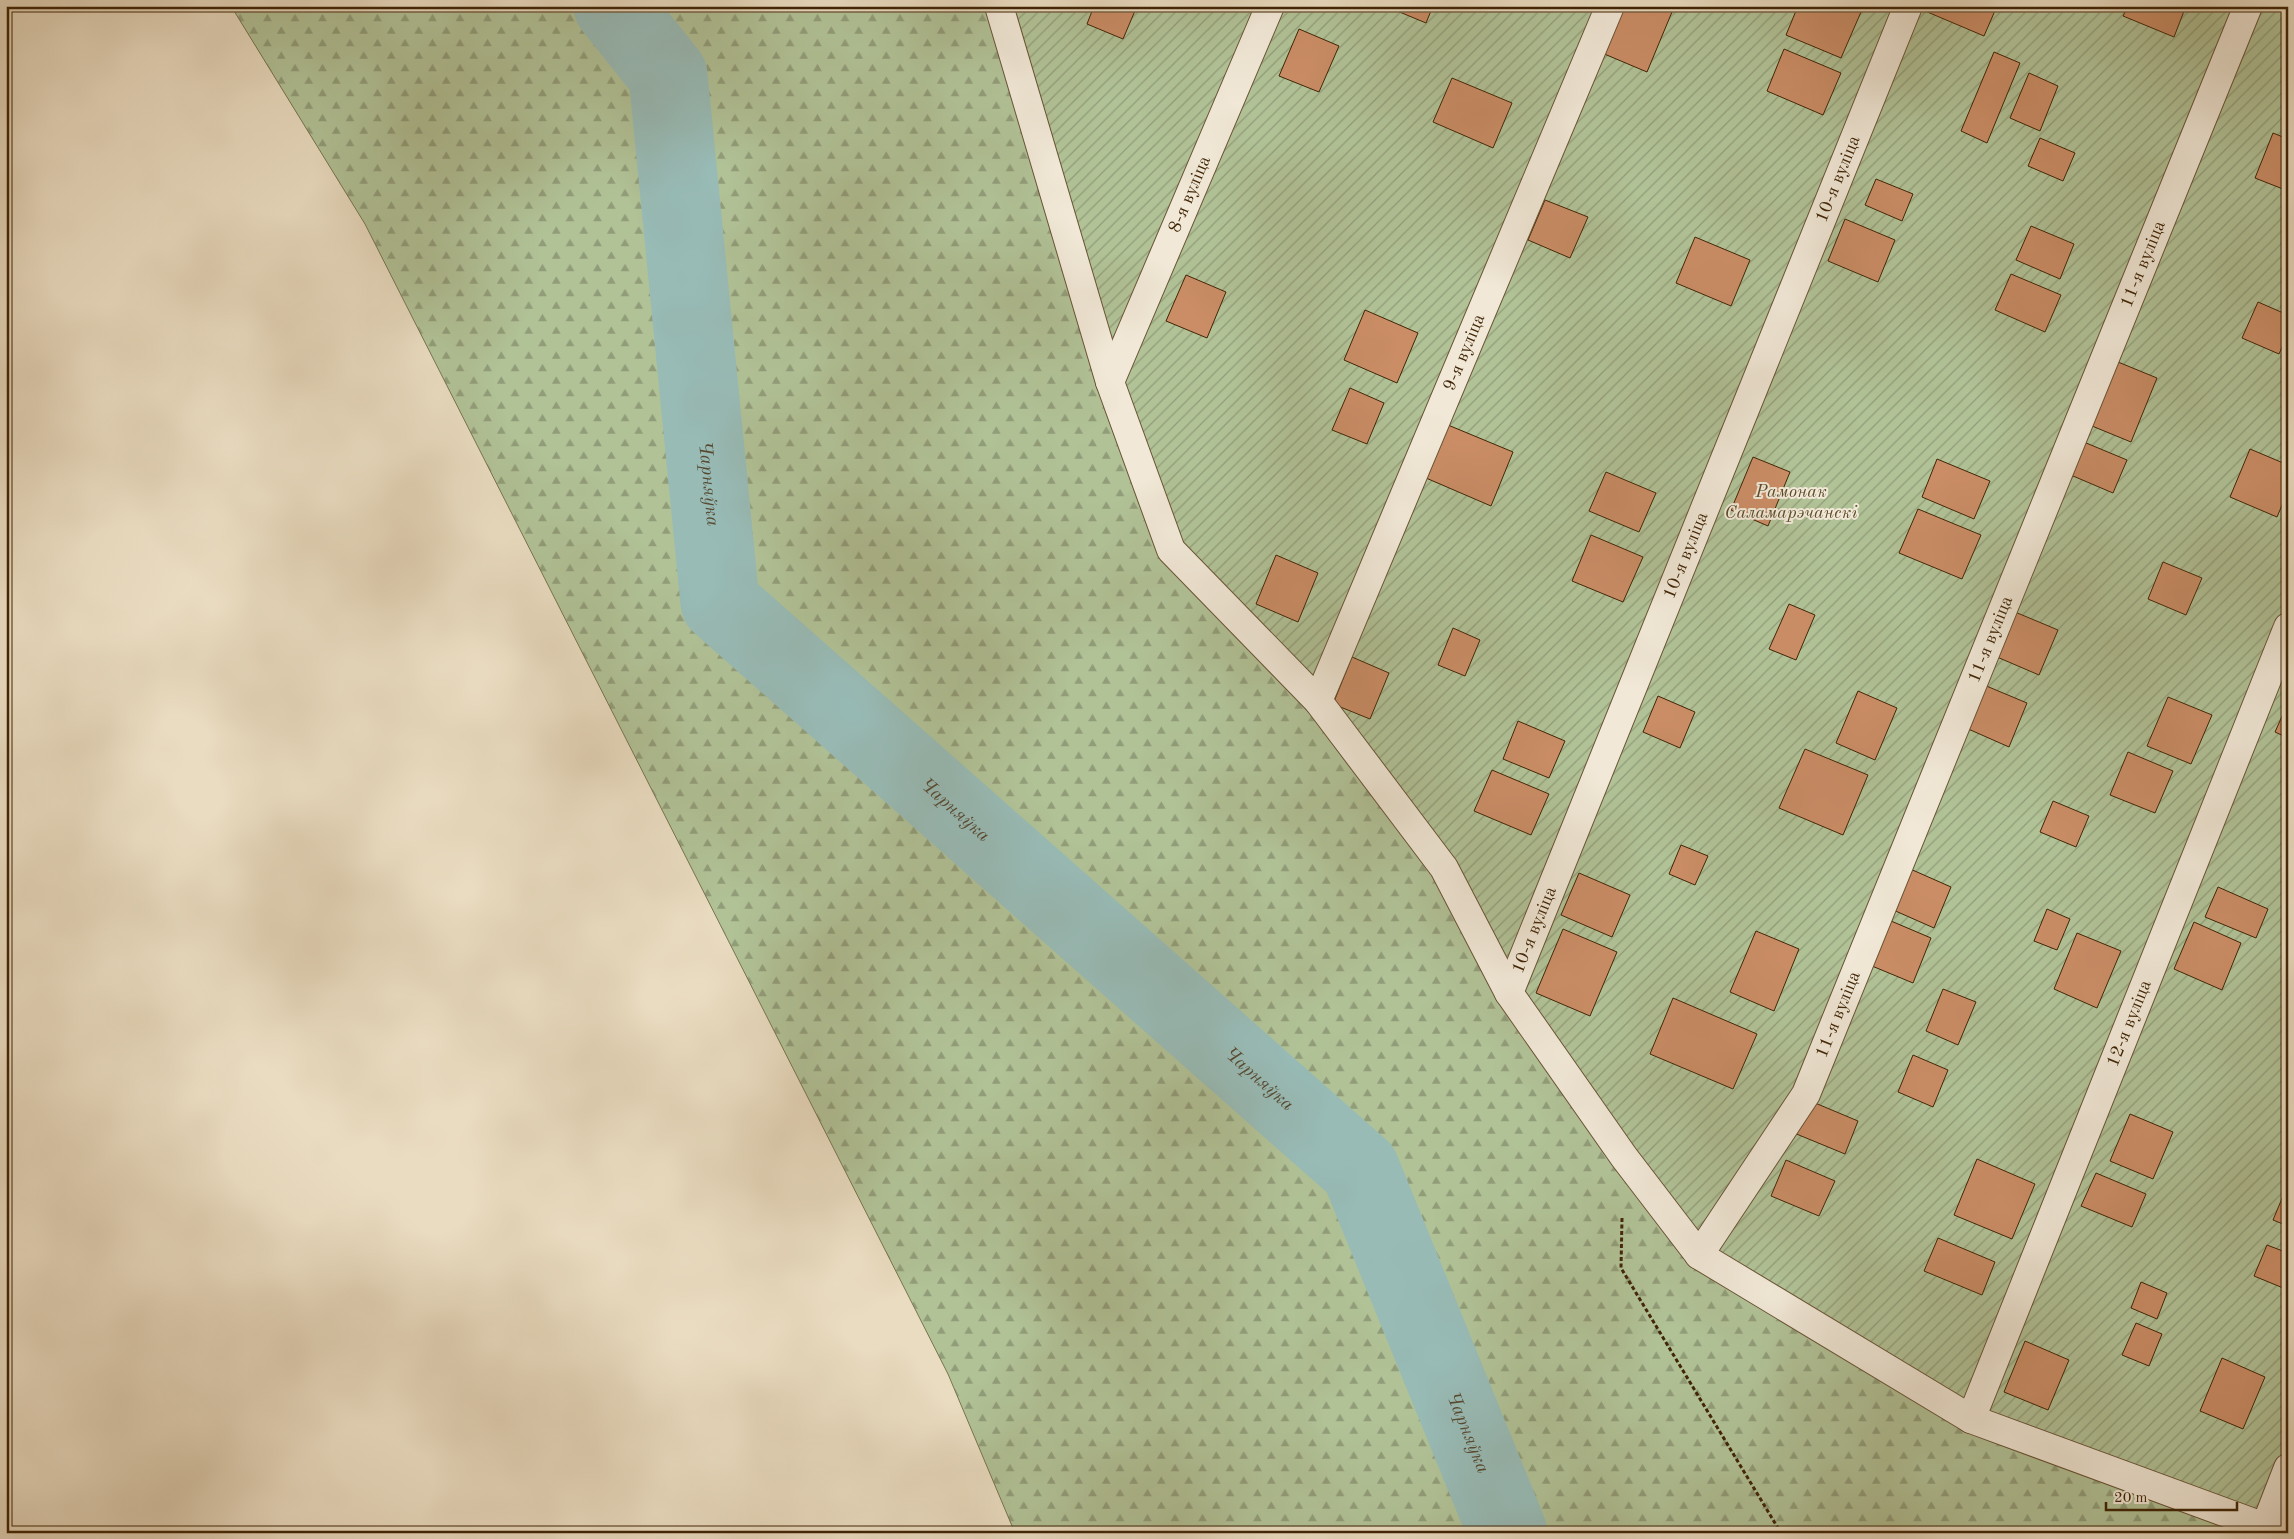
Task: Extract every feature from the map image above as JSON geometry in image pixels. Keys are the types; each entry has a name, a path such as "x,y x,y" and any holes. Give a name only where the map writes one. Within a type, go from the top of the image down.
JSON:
{"street":[{"path":"999,6 1110,382 1171,550 1318,701 1444,868 1509,993 1624,1157 1699,1255 1971,1419 2273,1530 2288,1468"},
{"name":"8-я вуліца","path":"1110,382 1270,6"},
{"name":"9-я вуліца","path":"1318,701 1610,6"},
{"name":"10-я вуліца","path":"1509,993 1908,6"},
{"name":"11-я вуліца","path":"1699,1255 1806,1094 2248,6"},
{"name":"12-я вуліца","path":"1971,1419 2288,627"}],"path":[{"path":"1622,1212 1621,1268 1781,1533"}],"green space":[{"path":"231,6 999,6 2281,1533 1015,1533 948,1374 365,224"},
{"name":"Рамонак Саламарэчанскі","path":"999,6 2288,6 2288,1533 1971,1419 1699,1255 1624,1157 1444,868 1171,550"}],"building":[{"path":"1094,6 1137,6 1123,39 1087,24"},
{"path":"1391,6 1433,6 1426,23 1390,8"},
{"path":"1622,6 1657,6 1672,12 1647,72 1602,53"},
{"path":"1798,6 1848,6 1861,12 1841,58 1786,35"},
{"path":"1927,6 1997,6 1984,36 1925,11"},
{"path":"2128,6 2186,6 2174,37 2123,16"},
{"path":"1299,29 1339,46 1319,92 1279,76"},
{"path":"1784,49 1841,73 1823,115 1767,91"},
{"path":"1994,52 2020,63 1987,143 1961,131"},
{"path":"2029,73 2058,86 2040,131 2010,118"},
{"path":"1452,78 1512,103 1493,148 1433,122"},
{"path":"2273,133 2288,139 2288,191 2255,178"},
{"path":"2040,138 2075,153 2063,181 2028,166"},
{"path":"1876,179 1913,194 1902,221 1865,205"},
{"path":"1545,200 1588,217 1570,258 1528,240"},
{"path":"1845,219 1895,240 1878,282 1828,261"},
{"path":"2031,226 2074,244 2060,279 2016,260"},
{"path":"1695,237 1750,260 1731,306 1676,283"},
{"path":"2011,274 2061,295 2045,332 1995,310"},
{"path":"1186,275 1226,292 1207,338 1166,321"},
{"path":"2258,302 2288,315 2288,334 2279,354 2242,338"},
{"path":"1365,310 1418,333 1397,383 1344,360"},
{"path":"2118,362 2157,378 2131,442 2092,426"},
{"path":"1350,388 1384,403 1367,444 1332,430"},
{"path":"1448,425 1513,452 1491,506 1426,478"},
{"path":"2079,440 2127,460 2113,493 2066,473"},
{"path":"2250,449 2288,465 2288,491 2277,517 2230,497"},
{"path":"1753,457 1790,472 1768,526 1731,510"},
{"path":"1937,459 1990,481 1974,519 1922,497"},
{"path":"1606,472 1656,493 1639,532 1589,511"},
{"path":"1918,509 1981,535 1962,579 1899,553"},
{"path":"1591,535 1643,557 1623,602 1572,581"},
{"path":"1276,555 1318,573 1298,622 1256,604"},
{"path":"2163,562 2202,578 2186,615 2148,599"},
{"path":"1789,604 1815,615 1796,660 1769,649"},
{"path":"2015,612 2058,630 2039,675 1997,657"},
{"path":"1453,628 1480,640 1465,676 1438,665"},
{"path":"1352,657 1389,673 1370,719 1333,704"},
{"path":"1984,685 2027,703 2009,747 1966,728"},
{"path":"1858,691 1897,708 1875,760 1836,743"},
{"path":"1658,696 1695,712 1680,748 1643,732"},
{"path":"2168,697 2212,715 2191,764 2147,746"},
{"path":"2288,703 2288,738 2275,732"},
{"path":"1518,721 1565,741 1549,778 1503,759"},
{"path":"1805,749 1868,775 1843,835 1779,808"},
{"path":"2128,752 2173,771 2155,813 2110,795"},
{"path":"1492,770 1549,794 1531,835 1474,811"},
{"path":"2053,801 2089,816 2076,847 2040,832"},
{"path":"1681,845 1708,856 1695,885 1669,874"},
{"path":"1908,868 1951,887 1934,928 1891,909"},
{"path":"1579,873 1630,895 1612,937 1561,915"},
{"path":"2218,887 2268,909 2256,938 2205,917"},
{"path":"2047,909 2070,919 2057,950 2034,941"},
{"path":"1891,921 1931,938 1913,983 1872,966"},
{"path":"2194,922 2241,943 2222,990 2174,969"},
{"path":"1563,929 1617,952 1590,1016 1536,993"},
{"path":"1756,931 1799,949 1774,1011 1730,992"},
{"path":"2077,933 2121,951 2097,1008 2054,989"},
{"path":"1943,989 1976,1002 1958,1045 1926,1031"},
{"path":"1673,998 1757,1034 1733,1089 1650,1054"},
{"path":"1913,1055 1948,1070 1933,1107 1898,1092"},
{"path":"1808,1100 1858,1121 1845,1154 1794,1133"},
{"path":"2130,1114 2173,1132 2153,1179 2110,1161"},
{"path":"1977,1159 2035,1184 2012,1239 1954,1215"},
{"path":"1786,1160 1835,1181 1819,1216 1771,1196"},
{"path":"2096,1173 2146,1194 2132,1227 2081,1206"},
{"path":"2288,1184 2288,1226 2273,1220"},
{"path":"1938,1238 1995,1262 1982,1295 1924,1271"},
{"path":"2267,1245 2288,1253 2288,1290 2254,1276"},
{"path":"2141,1282 2167,1293 2157,1319 2131,1308"},
{"path":"2136,1323 2162,1334 2149,1366 2122,1355"},
{"path":"2025,1341 2069,1360 2048,1410 2004,1392"},
{"path":"2222,1358 2265,1377 2243,1429 2200,1411"}],"waterway":[{"name":"Чарняўка","path":"613,6 668,75 720,603 1360,1169 1508,1533"}]}
